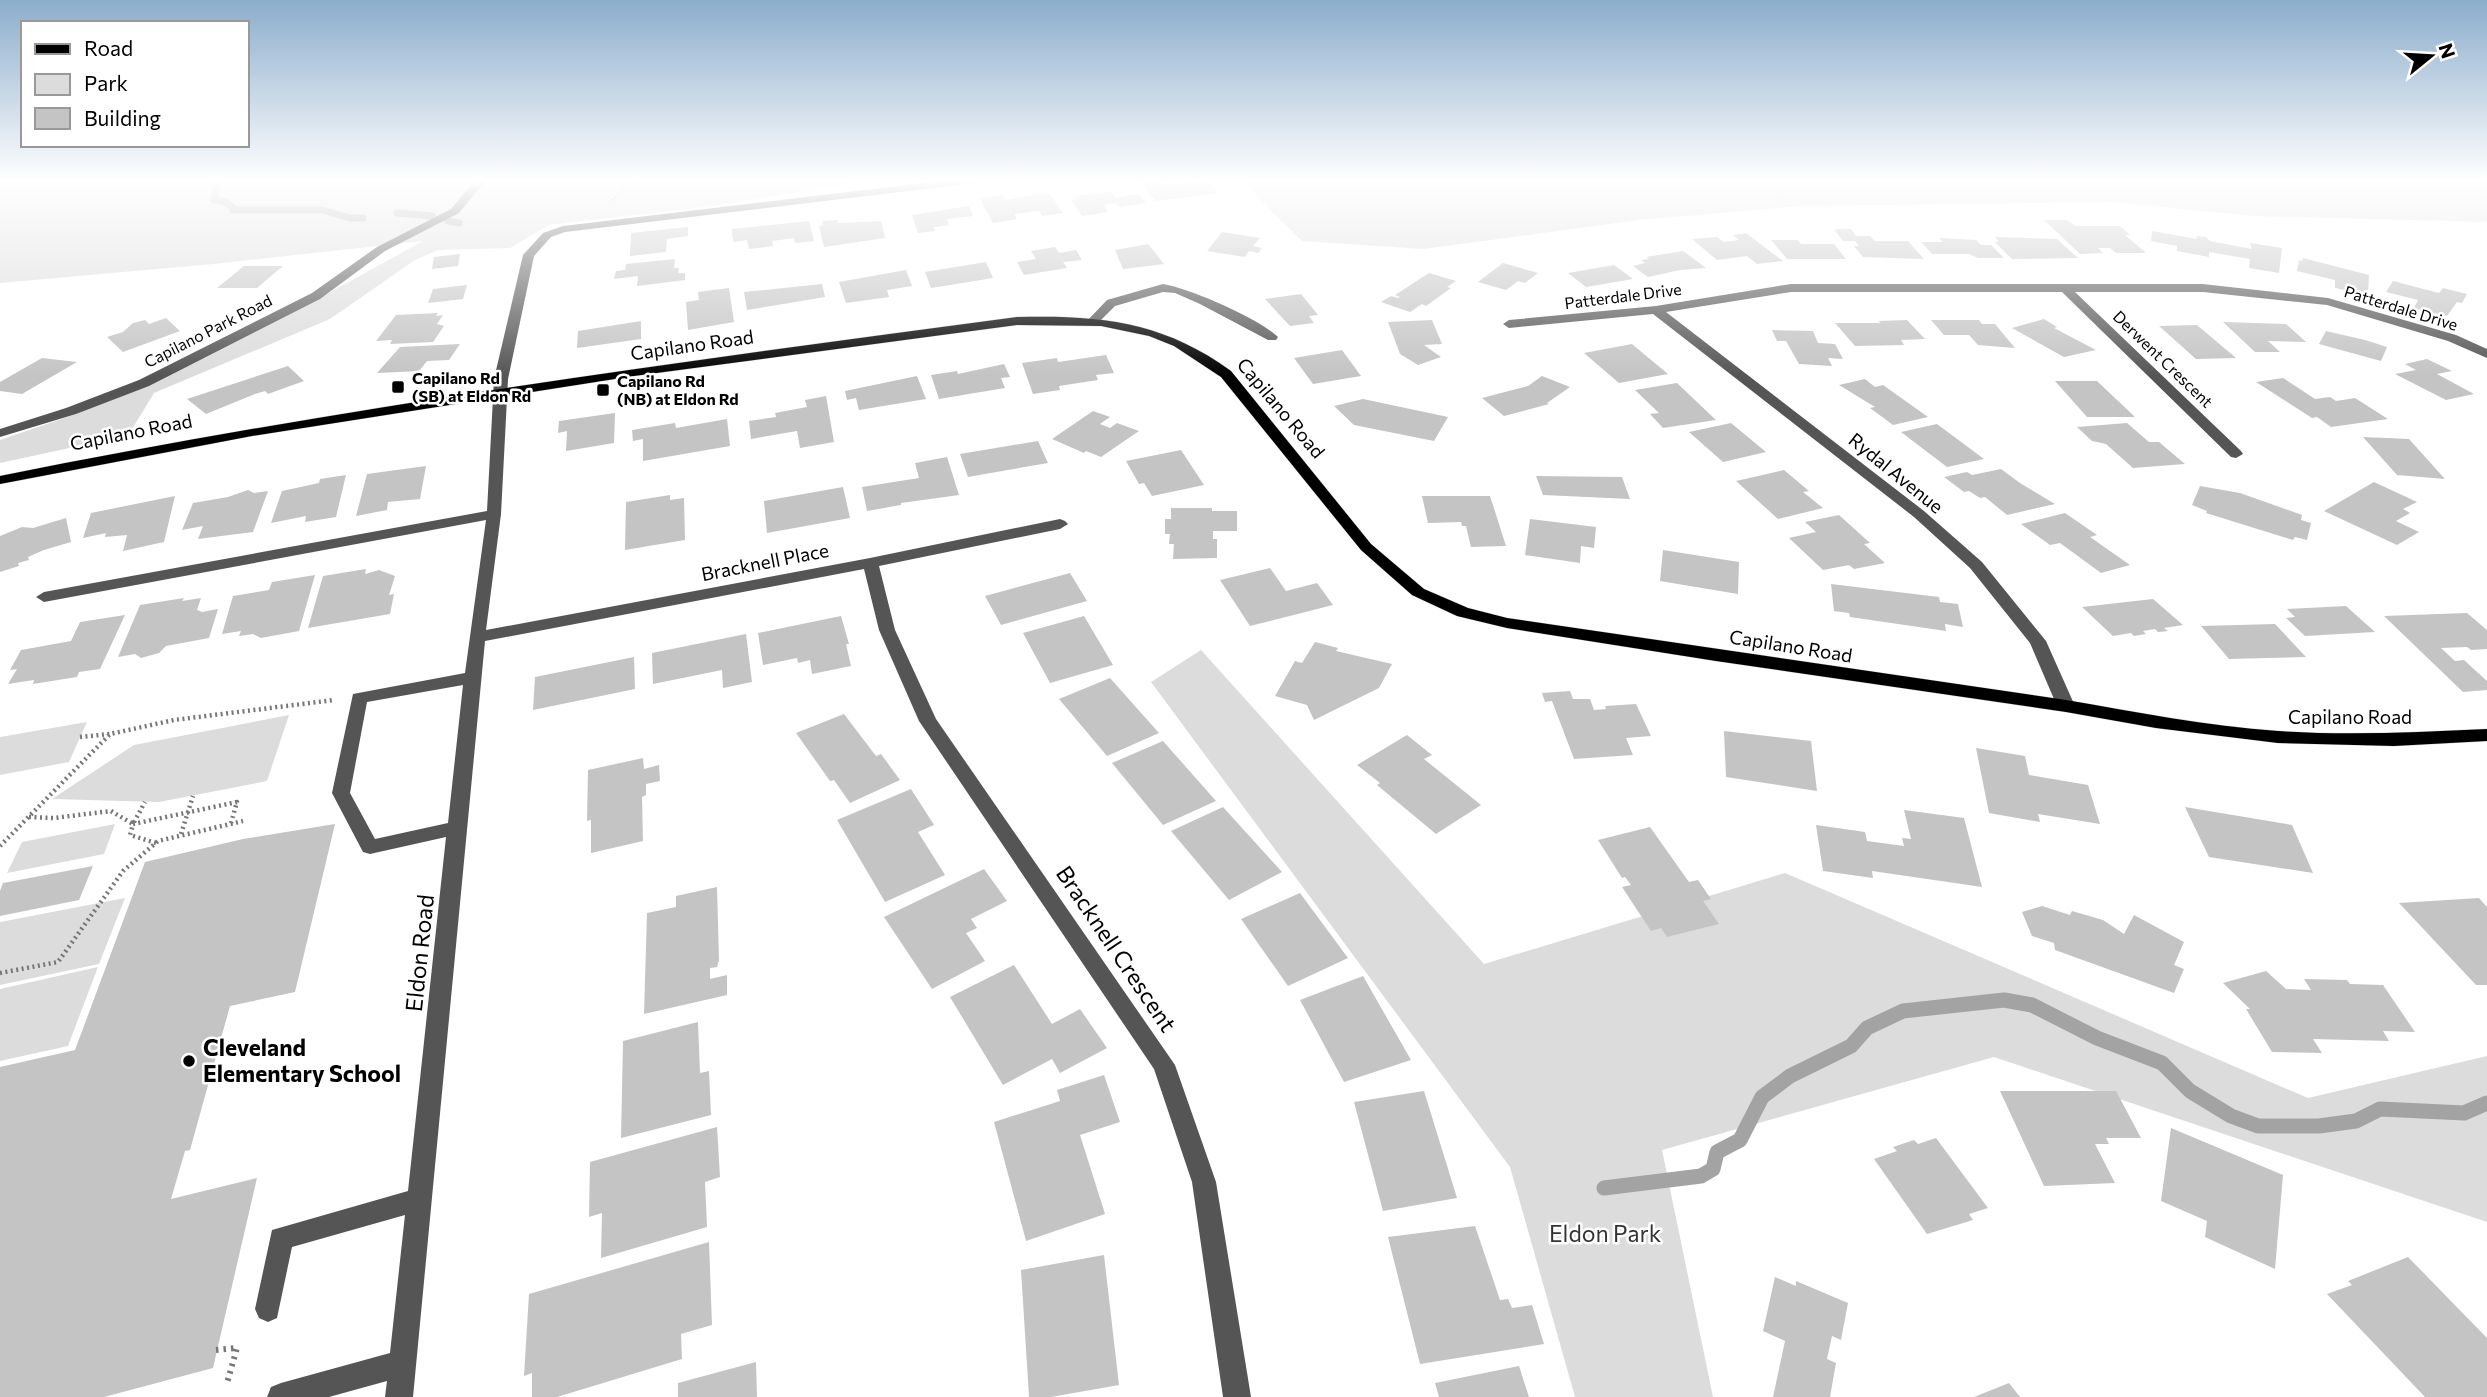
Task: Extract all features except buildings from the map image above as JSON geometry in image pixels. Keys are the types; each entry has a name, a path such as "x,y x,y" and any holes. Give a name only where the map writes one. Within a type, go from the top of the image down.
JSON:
{"main road":[{"name":"Capilano Road","path":"0,480 223,436 500,394 1017,321 1064,319 1154,333 1203,354 1226,374 1366,547 1418,592 1463,612 1507,623 1716,656 2066,706 2156,722 2278,737 2394,740 2487,735"}],"street":[{"name":"Capilano Park Road","path":"0,433 71,411 144,383 316,296 388,245"},
{"name":"Eldon Road","path":"399,1397 477,637 494,514 501,379 529,256 538,245"},
{"path":"1092,322 1111,303 1163,288 1178,290 1204,301 1272,337"},
{"name":"Patterdale Drive","path":"1509,324 1656,310 1791,288 2203,288 2328,302 2452,338 2487,354"},
{"name":"Derwent Crescent","path":"2065,288 2236,454"},
{"name":"Rydal Avenue","path":"1656,310 1919,514 1976,565 2038,640 2066,706"},
{"path":"44,597 494,514"},
{"name":"Bracknell Place","path":"477,637 870,564 1060,524"},
{"name":"Bracknell Crescent","path":"870,564 887,630 928,721 1164,1065 1203,1182 1237,1397"},
{"path":"457,828 370,847 341,793 359,698 474,677"},
{"path":"268,1310 281,1238 420,1199"},
{"path":"281,1397 402,1363"}],"path":[{"path":"80,737 110,734 174,720 309,701 359,698"},
{"path":"0,846 110,734"},
{"path":"181,835 193,796"},
{"path":"145,802 130,835 156,843"},
{"path":"29,817 54,818 111,811 133,824 237,802 231,823"},
{"path":"0,973 58,962 123,871 156,843 243,821"},
{"path":"216,1350 237,1348 227,1383"}],"green space":[{"path":"0,245 385,245 213,264 0,283"},
{"path":"415,245 515,245 510,248 438,250 415,260 330,319 154,393 132,429 65,449 0,463 0,440 76,414 316,300"},
{"path":"1365,245 1451,245 1423,249"},
{"name":"Eldon Park","path":"1201,650 1484,964 1785,873 2308,1098 2487,1056 2487,1222 1994,1057 1662,1150 1713,1397 1575,1397 1510,1167 1151,682"},
{"path":"289,715 267,781 159,802 52,799 134,745"},
{"path":"87,722 69,762 0,775 0,737"},
{"path":"115,824 104,854 7,873 22,842"},
{"path":"125,898 99,964 0,985 0,922"},
{"path":"98,967 68,1046 0,1061 0,989"}],"waterway":[{"path":"1604,1188 1701,1176 1713,1169 1717,1152 1740,1140 1762,1097 1790,1076 1851,1046 1867,1028 1903,1011 2004,1000 2032,1005 2097,1038 2162,1063 2190,1091 2231,1116 2258,1126 2319,1126 2356,1121 2380,1109 2464,1113 2487,1103"}],"place":[{"name":"Capilano Rd (SB) at Eldon Rd","path":"398,387"},
{"name":"Capilano Rd (NB) at Eldon Rd","path":"603,390"},
{"name":"Cleveland Elementary School","path":"189,1061"}]}
